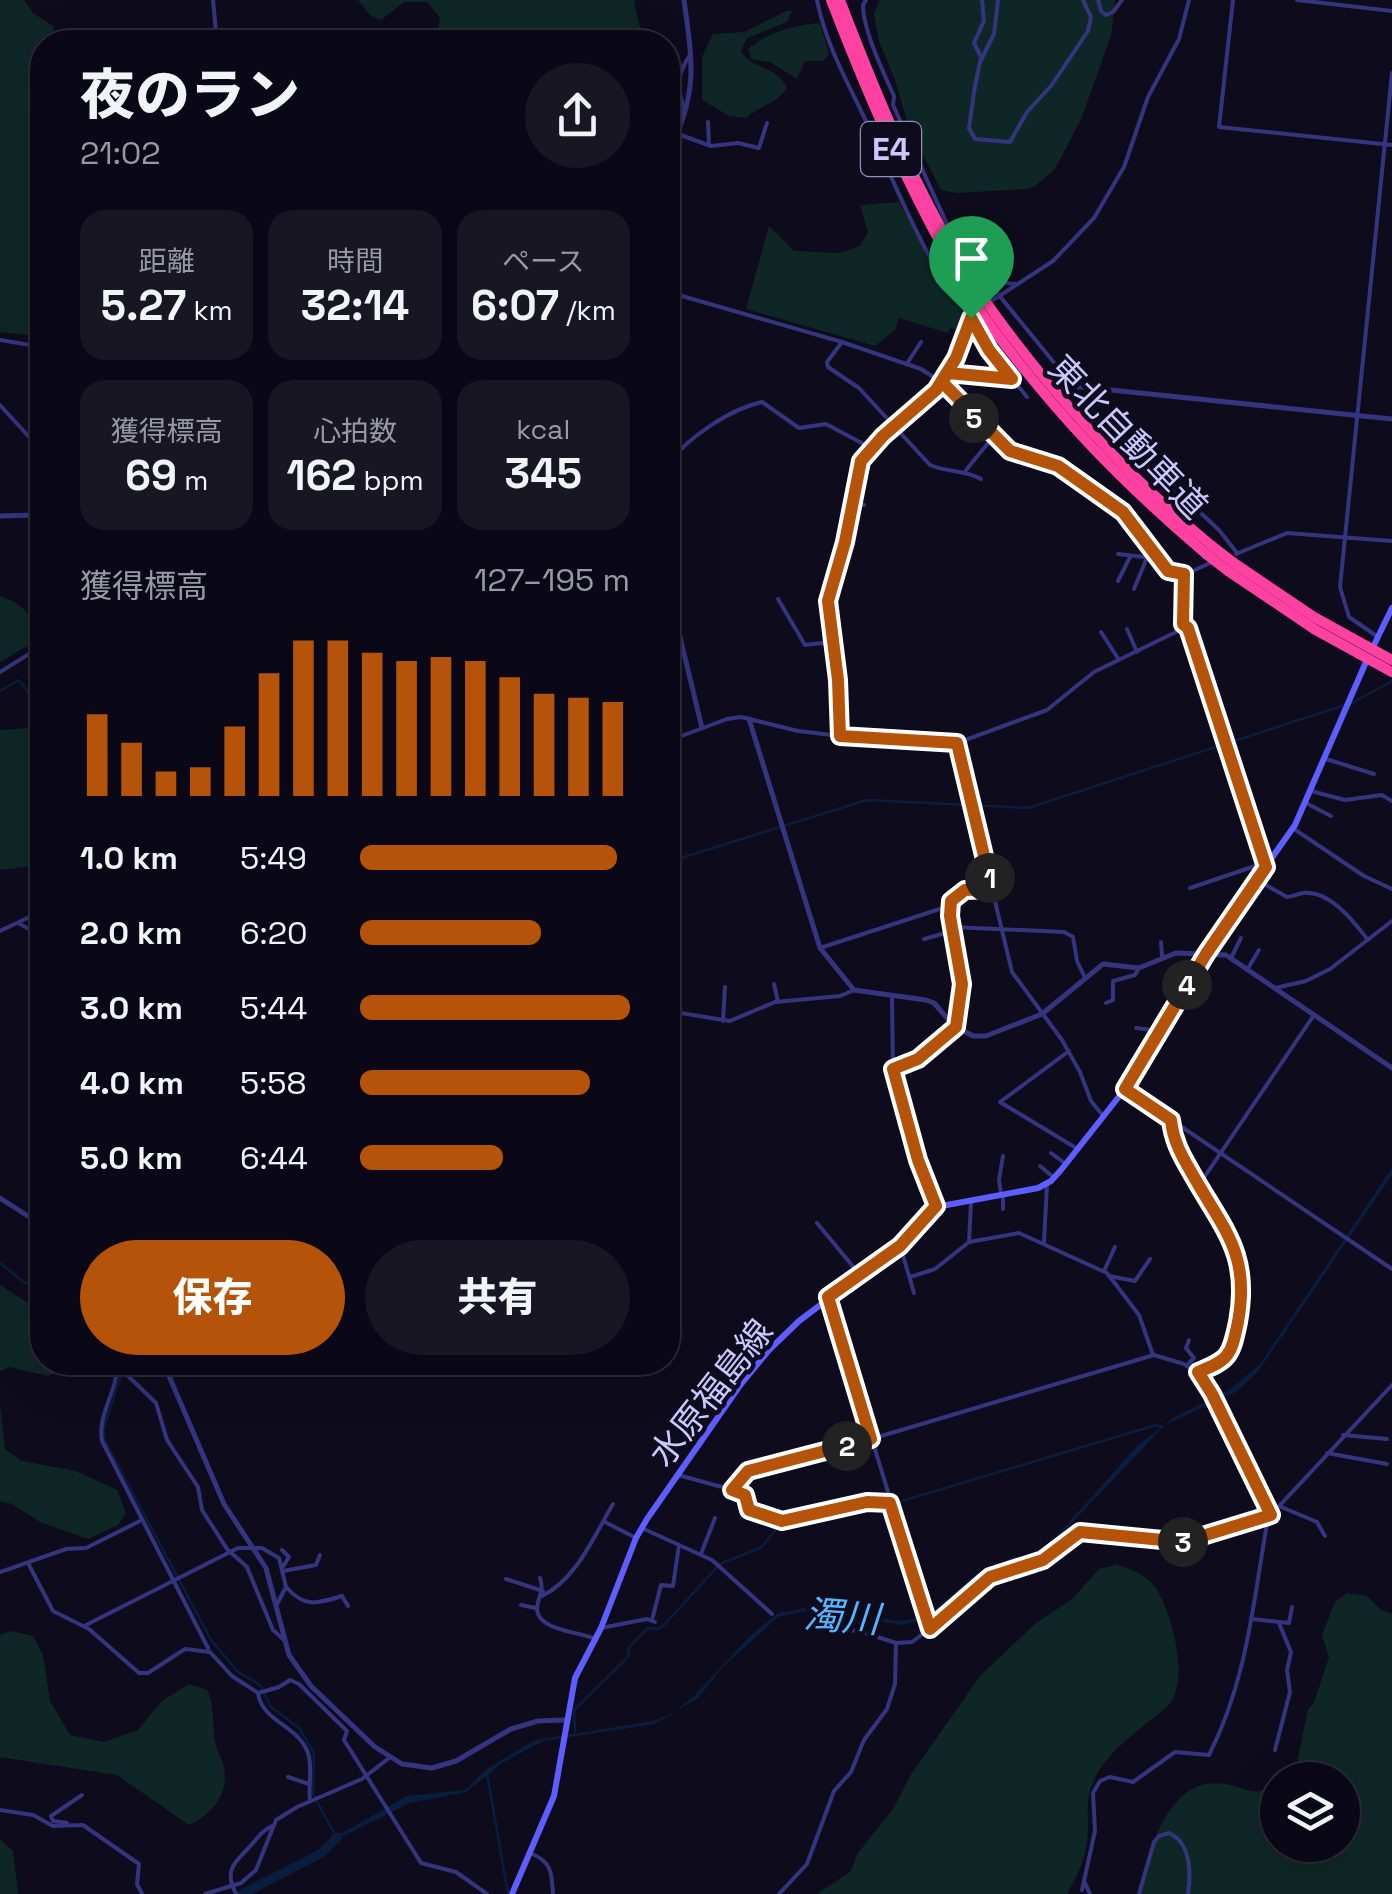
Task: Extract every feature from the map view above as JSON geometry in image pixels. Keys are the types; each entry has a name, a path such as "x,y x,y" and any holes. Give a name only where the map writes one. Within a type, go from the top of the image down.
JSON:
{"highway":[{"name":"東北自動車道","path":"832,0 868,98 903,175 977,286"},
{"name":"東北自動車道","path":"840,0 911,171 992,318 1044,397 1086,444 1209,555 1234,560 1314,629 1378,654 1392,672"}],"main road":[{"path":"936,1206 1047,1184 1104,1117 1206,954 1293,828 1346,705 1378,654 1392,608"},
{"name":"水原福島線","path":"512,1894 554,1796 575,1678 601,1628 642,1528 741,1384 769,1350 828,1297 900,1246 936,1206"}],"street":[{"path":"213,0 216,30"},
{"path":"680,127 692,87 684,0"},
{"path":"817,0 834,58 912,221 950,292 962,302 989,350 1027,398"},
{"path":"866,0 863,16 880,56 882,78 892,91 893,105 977,286 996,299 1122,443 1219,530 1234,560 1287,533 1392,541"},
{"path":"982,0 984,21 974,43 982,60"},
{"path":"998,0 996,29 974,92 970,133 974,139 1007,144 1088,31 1090,17 1083,0"},
{"path":"1098,0 1106,15 1122,0"},
{"path":"996,299 1053,261 1094,218 1124,167 1148,97 1178,39 1188,0"},
{"path":"1232,0 1219,127 1392,145"},
{"path":"1298,0 1392,11"},
{"path":"1379,9 1380,0"},
{"path":"680,70 691,53"},
{"path":"1378,654 1349,617 1340,587 1392,73"},
{"path":"680,95 685,116"},
{"path":"708,122 709,145"},
{"path":"680,135 709,145 738,143 759,148 767,123"},
{"path":"977,286 1019,284"},
{"path":"680,295 908,362 942,382 1010,451 1058,466 1123,512 1171,574 1184,574 1209,555"},
{"path":"840,736 828,601 845,542 861,461 870,448 942,382 972,316"},
{"path":"0,340 30,345"},
{"path":"842,342 826,365 864,393 930,465 942,470 966,470 980,479"},
{"path":"908,362 921,342"},
{"path":"948,373 1012,379 1019,375"},
{"path":"1072,386 1392,419"},
{"path":"680,453 699,435 762,402 799,428 826,424 870,448"},
{"path":"0,405 30,437"},
{"path":"966,470 993,437"},
{"path":"852,502 864,505"},
{"path":"0,516 30,515"},
{"path":"1118,554 1162,559"},
{"path":"1118,581 1130,557"},
{"path":"1134,590 1146,560"},
{"path":"680,737 731,718 840,736 957,743 1047,710 1088,676 1172,635 1183,624 1184,574"},
{"path":"778,599 805,645 822,643 834,649"},
{"path":"1183,624 1188,628 1265,865 1190,888"},
{"path":"1127,629 1136,652"},
{"path":"1101,632 1118,660"},
{"path":"680,637 702,728"},
{"path":"0,672 30,653"},
{"path":"749,719 820,948 854,990"},
{"path":"957,743 1012,972 1069,1052 1091,1100 1104,1117"},
{"path":"1324,758 1374,774"},
{"path":"1312,791 1345,800 1382,795 1392,801"},
{"path":"1306,803 1331,816"},
{"path":"1293,828 1364,876 1392,889"},
{"path":"1257,880 1287,898 1305,893 1335,904 1351,917 1368,940"},
{"path":"893,1069 918,1059 956,1027 962,984 950,905 965,890 992,889"},
{"path":"820,948 950,905"},
{"path":"0,932 30,917"},
{"path":"1275,988 1319,975 1392,921"},
{"path":"18,923 30,930"},
{"path":"924,939 952,929 1070,934 1085,978"},
{"path":"1230,958 1241,938"},
{"path":"1161,942 1162,956"},
{"path":"1247,970 1259,950"},
{"path":"1106,1003 1113,1000 1113,981 1135,975 1139,968 1162,956 1176,953 1230,958 1392,1068"},
{"path":"680,1013 723,1021 778,1002 840,996 854,990 934,1004 956,1027 973,1036 986,1036 1042,1014 1106,963 1139,968"},
{"path":"774,984 778,1002"},
{"path":"723,1021 725,986"},
{"path":"892,996 893,1069 918,1160 936,1206"},
{"path":"1199,1185 1314,1015"},
{"path":"1136,1028 1160,1031"},
{"path":"1069,1052 1000,1102 1078,1149"},
{"path":"1125,1089 1392,1269"},
{"path":"1171,1120 1173,1139 1236,1250 1243,1292 1227,1358 1198,1372"},
{"path":"1050,1153 1066,1164"},
{"path":"1003,1156 999,1180 1004,1209"},
{"path":"1040,1166 1054,1178"},
{"path":"1044,1243 1047,1184"},
{"path":"0,1198 30,1217"},
{"path":"969,1242 972,1198"},
{"path":"816,1223 860,1274"},
{"path":"910,1277 935,1269 969,1242 1013,1232 1110,1276 1138,1315 1153,1355"},
{"path":"900,1246 914,1292"},
{"path":"1104,1271 1114,1247"},
{"path":"1110,1276 1135,1281 1150,1259"},
{"path":"828,1297 930,1629"},
{"path":"1186,1365 1194,1358 1186,1348 1189,1340"},
{"path":"732,1490 748,1471 871,1439 1153,1355 1198,1372 1269,1516 1236,1696 1209,1756 1175,1752 1133,1782 1106,1777 1096,1785 1095,1831 1082,1890"},
{"path":"119,1375 102,1420 100,1438 178,1580 210,1652 232,1676 261,1691 292,1680"},
{"path":"123,1375 156,1403 167,1440 198,1487 202,1510 230,1552 247,1567 273,1630 284,1640"},
{"path":"169,1375 224,1504 266,1568 284,1640 296,1668 389,1758 416,1768 444,1765 512,1729 538,1721 565,1720"},
{"path":"845,1630 859,1630 896,1643 912,1642 990,1577 1043,1560 1080,1532 1183,1542 1269,1516 1392,1385"},
{"path":"1343,1435 1387,1439"},
{"path":"1327,1453 1386,1464"},
{"path":"678,1475 745,1495 749,1510 775,1521 867,1502 890,1503"},
{"path":"506,1580 542,1594 551,1592 575,1566 613,1504"},
{"path":"1279,1506 1316,1522 1325,1536"},
{"path":"700,1554 715,1518"},
{"path":"0,1572 72,1548 86,1548 142,1520"},
{"path":"605,1522 636,1538"},
{"path":"642,1528 712,1560 772,1614"},
{"path":"601,1628 654,1621 661,1585 672,1586 679,1545"},
{"path":"84,1627 238,1548 274,1554 286,1587 297,1599 319,1603 342,1596 348,1606"},
{"path":"282,1550 289,1556 283,1570"},
{"path":"283,1570 316,1565 320,1555"},
{"path":"28,1563 53,1611 84,1627 140,1673 148,1673 185,1648 210,1652"},
{"path":"540,1578 542,1594 537,1608 544,1622 595,1638"},
{"path":"276,1604 286,1587"},
{"path":"522,1605 537,1608"},
{"path":"1252,1619 1291,1622 1292,1606"},
{"path":"1276,1750 1290,1692 1291,1652 1279,1623"},
{"path":"779,1894 807,1864 834,1790 850,1772 864,1740 887,1709 895,1684 896,1643"},
{"path":"292,1680 296,1668"},
{"path":"292,1680 347,1731 344,1740 420,1863 456,1872 487,1894"},
{"path":"261,1691 259,1700 270,1716 293,1730 307,1750 309,1784 315,1800"},
{"path":"205,1894 250,1877 262,1859 276,1820 368,1776 389,1758"},
{"path":"288,1777 309,1784"},
{"path":"82,1796 50,1816 53,1821 83,1825 134,1859 140,1868 137,1884 142,1894"},
{"path":"0,1810 33,1815 53,1826 71,1824"},
{"path":"236,1894 232,1886 234,1862 263,1830 272,1826"},
{"path":"1138,1894 1154,1842 1169,1833 1184,1847 1190,1873 1188,1894"},
{"path":"250,1847 262,1859"},
{"path":"530,1853 547,1862 552,1872 553,1894"},
{"path":"1084,1882 1090,1894"}],"green space":[{"path":"0,0 24,0 33,13 54,27 30,30 30,334 0,332"},
{"path":"358,0 634,0 640,28 438,30 440,18 427,2 404,2 381,20 370,15"},
{"path":"880,0 1115,0 1111,36 1081,119 1055,169 1026,189 957,193 941,190 909,128 879,41 874,14"},
{"path":"792,11 787,22 747,38 741,51 751,62 783,81 787,88 782,94 746,118 729,116 702,100 702,57 713,34 744,32"},
{"path":"820,23 829,54 823,61 805,61 797,79 770,62 751,59 748,49 765,38"},
{"path":"899,202 943,285 967,318 964,332 950,328 948,333 899,318 895,330 875,346 746,309 769,226 794,251 839,253 860,246 868,232 860,205"},
{"path":"0,596 15,603 30,618 30,645 0,662"},
{"path":"30,728 30,866 0,870 0,730"},
{"path":"0,1285 30,1304 30,1372 10,1367 0,1371"},
{"path":"0,1406 5,1449 22,1461 76,1471 117,1490 126,1513 118,1525 88,1539 40,1522 0,1501"},
{"path":"1116,1565 1139,1573 1157,1590 1169,1616 1177,1649 1178,1681 1168,1706 1110,1756 1094,1781 1088,1799 1085,1854 1067,1894 817,1894 850,1872 858,1853 893,1809 910,1776 980,1676 1035,1624 1072,1599 1099,1569"},
{"path":"1347,1593 1367,1596 1381,1610 1392,1614 1392,1894 1137,1894 1166,1816 1193,1788 1212,1783 1260,1791 1260,1862 1360,1862 1360,1762 1297,1762 1308,1709 1314,1703 1329,1657 1322,1635 1335,1602"},
{"path":"11,1631 33,1636 43,1655 50,1701 70,1735 104,1742 138,1730 162,1701 189,1684 207,1690 225,1778 221,1795 211,1810 189,1825 117,1775 0,1757 0,1635"},
{"path":"0,1839 13,1851 18,1894 0,1894"}],"water":[{"name":"濁川","path":"1392,1168 1392,1175 1257,1373 1236,1392 1165,1425 1046,1550 977,1578 938,1610 919,1621 902,1625 811,1610 778,1617 722,1668 698,1698 655,1724 543,1741 502,1763 466,1792 410,1803 331,1842 407,1796 465,1790 487,1769 535,1740 653,1721 673,1713 778,1613 815,1606 897,1621 919,1618 932,1612 976,1574 1011,1558 1033,1554 1055,1538 1138,1445 1175,1417 1231,1389 1260,1364"}],"waterway":[{"path":"0,691 19,680 30,693"},
{"path":"1352,703 1392,681"},
{"path":"680,858 867,800 1028,808 1345,705"},
{"path":"0,1263 30,1284"},
{"path":"121,1375 103,1430 104,1439 211,1640 237,1671 260,1685 270,1706 299,1728 314,1753 313,1794 336,1837"},
{"path":"892,1504 1156,1425 1162,1427"},
{"path":"867,1504 884,1505"},
{"path":"575,1732 574,1710 628,1657 629,1647 648,1628 659,1629 664,1625 720,1564 762,1547 781,1523"},
{"path":"487,1773 508,1894"},
{"name":"濁川","path":"242,1894 320,1854 338,1837"}],"route":[{"path":"971,318 1012,379 948,373 942,382 1010,451 1058,466 1123,512 1171,574 1184,574 1183,624 1188,628 1266,867 1229,917 1125,1089 1171,1120 1174,1142 1236,1250 1243,1292 1232,1349 1225,1361 1198,1372 1271,1515 1183,1542 1080,1532 1043,1560 990,1577 930,1629 890,1503 867,1502 775,1521 749,1510 745,1495 732,1490 748,1471 871,1439 828,1297 900,1246 936,1206 918,1160 893,1069 918,1059 956,1027 962,984 951,901 965,890 992,889 957,743 840,736 828,601 845,542 861,461 870,448 936,390 956,358 971,318"}]}
